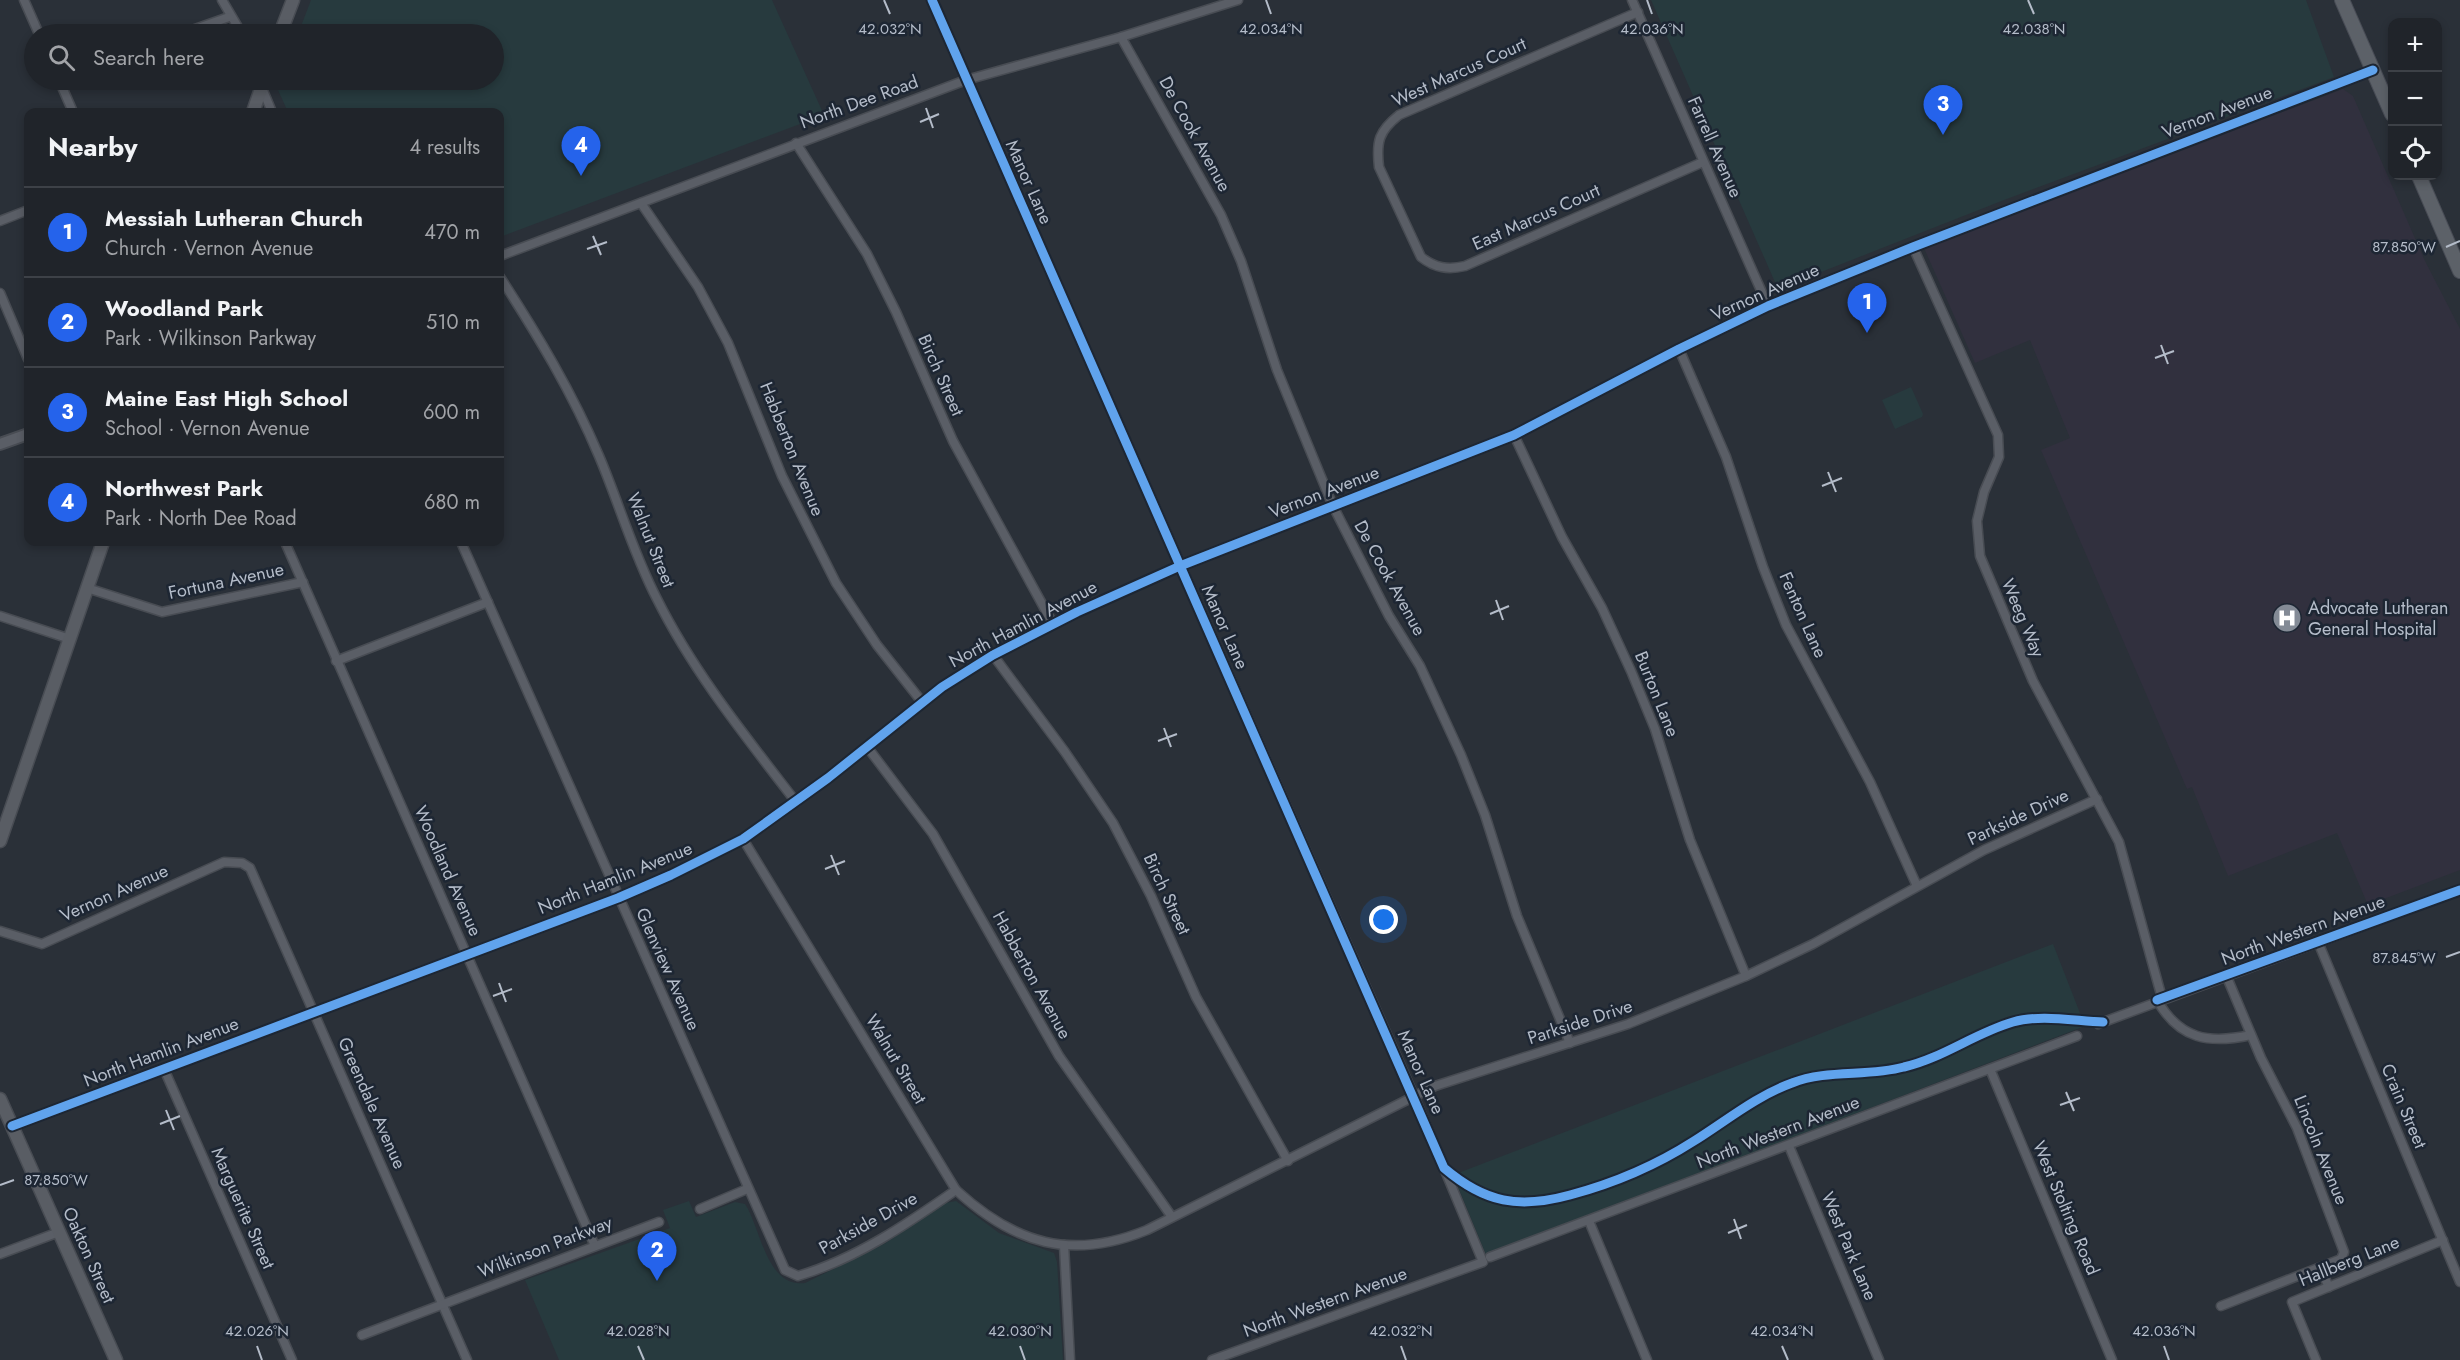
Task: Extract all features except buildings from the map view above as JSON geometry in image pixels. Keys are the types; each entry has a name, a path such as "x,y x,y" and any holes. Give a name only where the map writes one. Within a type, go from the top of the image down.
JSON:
{"main road":[{"path":"284,24 293,0"},
{"path":"2342,0 2388,105"},
{"path":"254,108 261,90"},
{"path":"2421,180 2460,271"},
{"path":"0,841 102,546"},
{"name":"Oakton Street","path":"0,1099 116,1360"}],"street":[{"path":"24,0 35,24"},
{"path":"222,0 234,24"},
{"name":"Manor Lane","path":"932,0 1487,1260"},
{"name":"North Dee Road","path":"504,254 966,80 1121,37 1238,0"},
{"name":"Farrell Avenue","path":"1632,0 1768,306"},
{"name":"West Marcus Court","path":"1402,218 1380,166 1377,152 1384,127 1399,115 1638,12"},
{"path":"209,24 229,17"},
{"name":"De Cook Avenue","path":"1121,37 1221,215 1241,261 1277,369 1333,506 1389,616 1419,666 1461,755 1485,815 1517,916 1570,1043"},
{"name":"Vernon Avenue","path":"1180,566 1514,435 1679,349 1768,306 1913,247 2373,70"},
{"path":"63,90 71,108"},
{"path":"265,90 271,108"},
{"name":"Birch Street","path":"796,143 867,254 952,441 1053,624"},
{"name":"East Marcus Court","path":"1402,218 1420,256 1430,264 1451,270 1465,266 1703,162"},
{"name":"Habberton Avenue","path":"641,202 698,287 729,343 787,487 836,583 877,645 922,702"},
{"path":"0,221 24,212"},
{"name":"Weeg Way","path":"1913,247 1998,435 1999,457 1984,492 1977,521 1978,547 1982,563 2033,681 2119,842 2160,999"},
{"name":"Walnut Street","path":"504,284 572,397 658,602 710,688 796,802"},
{"path":"0,293 24,350"},
{"name":"Fenton Lane","path":"1679,349 1726,457 1763,567 1786,625 1875,792 1917,886"},
{"path":"0,444 24,435"},
{"name":"Burton Lane","path":"1514,435 1562,537 1602,609 1631,671 1655,729 1690,840 1746,976"},
{"name":"Woodland Avenue","path":"287,546 595,1246"},
{"name":"Glenview Avenue","path":"463,546 779,1263 792,1275"},
{"name":"North Hamlin Avenue","path":"12,1126 618,898 671,875 743,839 868,748 922,702 993,655 1053,624 1180,566"},
{"name":"Fortuna Avenue","path":"87,588 162,612 303,582"},
{"path":"336,661 488,602"},
{"path":"0,616 70,639"},
{"name":"Birch Street","path":"993,655 1065,752 1113,823 1134,861 1196,997 1288,1161"},
{"name":"Habberton Avenue","path":"868,748 933,834 1059,1056 1172,1217"},
{"name":"Parkside Drive","path":"1064,1245 1086,1246 1117,1241 1172,1217 1414,1096 1449,1081 1669,1009 1746,976 1813,945 1984,850 2097,799"},
{"name":"Walnut Street","path":"743,839 956,1190 1000,1225 1035,1240 1064,1245"},
{"name":"Vernon Avenue","path":"0,931 42,944 224,862 242,862"},
{"name":"Greendale Avenue","path":"242,862 255,876 467,1360"},
{"name":"North Western Avenue","path":"2097,1024 2160,999 2460,891"},
{"name":"Crain Street","path":"2318,942 2460,1282"},
{"name":"Lincoln Avenue","path":"2221,1306 2341,1259 2344,1252 2297,1128 2251,1035 2226,975"},
{"path":"2160,999 2173,1023 2200,1037 2223,1041 2251,1035"},
{"name":"North Western Avenue","path":"1212,1360 1487,1260 2077,1036"},
{"name":"Marguerite Street","path":"164,1069 292,1360"},
{"name":"West Stolting Road","path":"1990,1069 2112,1360"},
{"name":"West Park Lane","path":"1789,1146 1879,1360"},
{"path":"700,1209 747,1189"},
{"name":"Parkside Drive","path":"792,1275 808,1273 846,1257 900,1228 956,1190"},
{"path":"1589,1221 1647,1360"},
{"name":"Wilkinson Parkway","path":"362,1335 659,1222"},
{"path":"0,1254 59,1232"},
{"name":"Hallberg Lane","path":"2316,1360 2292,1302 2443,1240"},
{"path":"1064,1245 1070,1360"},
{"path":"2320,1268 2329,1287"}],"shaded area":[{"name":"Advocate Lutheran General Hospital","path":"2343,89 2353,96 2424,259 2460,329 2460,870 2368,905 2337,833 2228,876 2192,787 2187,789 2041,450 2070,438 2030,340 1975,363 1924,248"}],"green space":[{"path":"311,0 772,0 824,115 504,235 504,108 286,108 278,90 504,90 504,24 302,24"},
{"path":"1651,0 2306,0 2334,77 2004,200 1778,289"},
{"path":"1911,387 1923,414 1922,417 1895,429 1882,400"},
{"path":"2053,944 2085,1026 1486,1255 1453,1175"},
{"path":"689,1201 696,1217 735,1202 745,1204 773,1267 781,1276 792,1282 805,1283 884,1244 945,1203 956,1201 999,1233 1054,1253 1057,1262 1063,1360 559,1360 525,1280 670,1228 663,1210"}],"cycle path":[{"path":"932,0 1444,1168 1459,1180 1488,1196 1519,1202 1552,1199 1603,1185 1649,1166 1679,1150 1766,1095 1792,1083 1819,1076 1876,1072 1904,1067 1932,1058 1985,1032 2023,1020 2046,1018 2103,1022"},
{"path":"12,1126 618,898 671,875 743,839 828,778 942,687 993,655 1077,612 1180,566 1514,435 1679,349 1768,306 1913,247 2373,70"},
{"path":"2157,1000 2460,890"}],"place":[{"name":"Maine East High School","path":"1943,135"},
{"name":"Northwest Park","path":"581,176"},
{"name":"Messiah Lutheran Church","path":"1867,333"},
{"name":"Advocate Lutheran General Hospital","path":"2287,618"},
{"name":"Woodland Park","path":"657,1281"}]}
